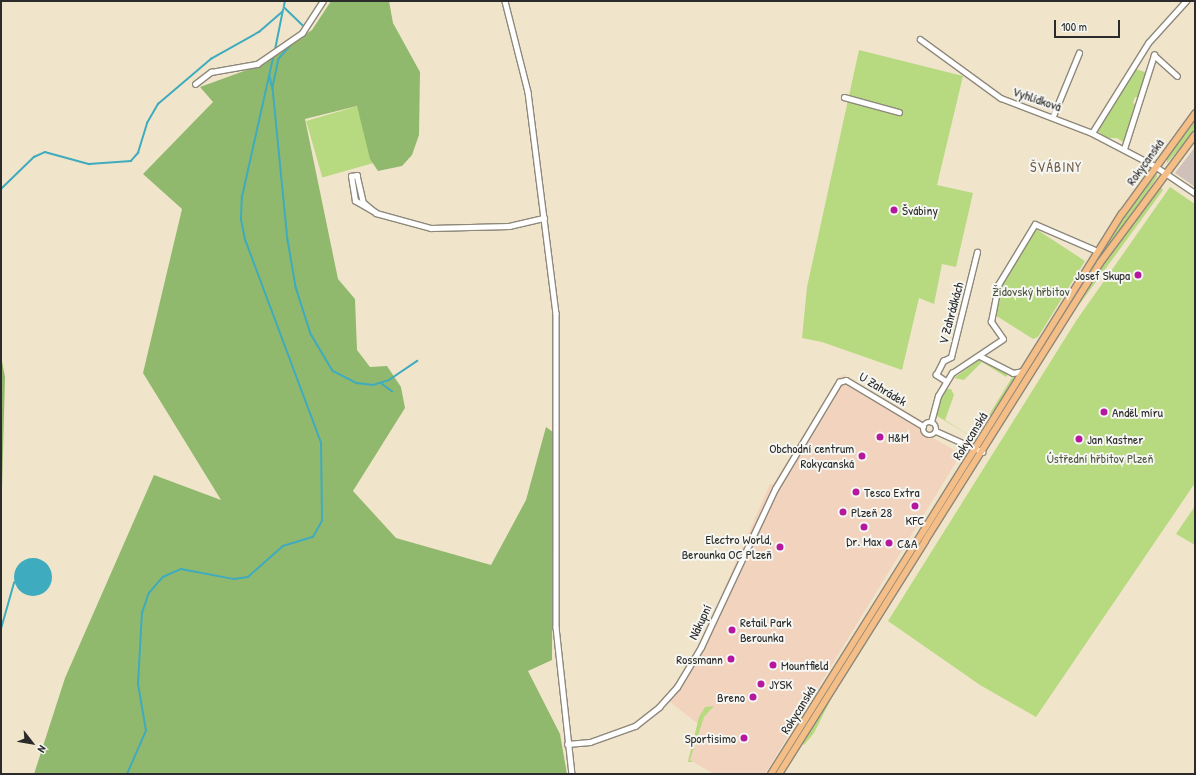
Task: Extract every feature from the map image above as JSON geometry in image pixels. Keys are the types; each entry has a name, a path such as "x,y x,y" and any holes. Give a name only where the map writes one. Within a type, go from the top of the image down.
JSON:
{"highway":[{"name":"Rokycanská","path":"771,774 923,532"},
{"name":"Rokycanská","path":"779,774 926,541"}],"main road":[{"name":"Rokycanská","path":"923,532 1023,371 1155,166 1195,114"},
{"name":"Rokycanská","path":"926,541 1097,268 1195,135"}],"street":[{"path":"195,84 211,72 257,64 302,33 322,1"},
{"path":"505,1 528,92 556,327 556,627 567,742 572,774"},
{"path":"1092,132 1148,43 1186,1"},
{"name":"Vyhlídková","path":"920,39 1001,98 1053,116 1092,132 1155,166 1195,193"},
{"path":"1053,116 1079,53"},
{"path":"1124,149 1154,55 1177,76"},
{"path":"844,97 899,112"},
{"path":"376,213 363,202 360,179 354,172 351,181 355,200 376,213 444,229 509,226 544,218"},
{"path":"936,431 931,436 925,434 923,426 931,422 945,381 961,365 980,356 1003,339 991,322 998,285 1035,224 1094,250"},
{"name":"V Zahrádkách","path":"945,381 936,375 943,361 951,357 977,252"},
{"path":"980,356 1013,373 1023,371"},
{"name":"U Zahrádek","path":"798,451 843,380 923,426"},
{"path":"931,422 936,431 983,452"},
{"name":"Nákupní","path":"567,742 621,733 641,722 668,698 702,647 754,528 798,451"}],"shaded area":[{"path":"1195,147 1195,187 1175,173"},
{"path":"844,375 923,421 925,433 961,454 765,774 714,774 688,759 698,724 665,698 695,655 770,484 773,484 839,377"}],"green space":[{"path":"331,1 389,1 393,23 420,72 419,135 412,155 402,166 378,171 370,159 357,106 305,119 338,279 355,299 357,350 370,367 387,366 401,387 405,408 353,491 396,538 491,565 526,500 546,427 553,432 552,660 528,671 560,734 567,774 34,774 65,678 154,475 221,500 143,373 182,209 143,174 213,102 200,87 255,67 312,30"},
{"path":"859,50 963,76 937,185 973,193 956,267 942,264 934,304 919,298 902,370 822,342 802,338 807,287"},
{"path":"1134,68 1147,73 1139,98 1135,97 1133,103 1137,105 1126,139 1123,142 1117,138 1107,138 1095,129"},
{"path":"358,106 374,163 322,178 306,121"},
{"path":"1195,120 1195,131 1167,163 1167,158"},
{"path":"1157,174 1157,177 982,444 1131,205"},
{"path":"1160,186 1163,190 1079,305 1114,248"},
{"name":"Ústřední hřbitov Plzeň","path":"1170,187 1195,204 1195,483 1036,717 980,685 888,621 1076,321"},
{"name":"Židovský hřbitov","path":"1036,229 1085,261 1038,337 1033,339 995,315 1001,283"},
{"path":"1,356 5,377 1,528"},
{"path":"979,360 1008,374 1006,377 982,362 964,380 954,378"},
{"path":"1013,376 1017,376 974,439"},
{"path":"945,389 951,389 954,395 945,420 969,435 977,431 972,437 937,416 939,397"},
{"path":"973,456 943,508 776,773 776,772"},
{"path":"1195,506 1195,545 1176,534"},
{"path":"834,693 814,733 804,745 802,743"},
{"path":"714,706 704,717 690,760 693,762 688,762 699,717 705,707"}],"water":[{"path":"33,558 43,561 49,567 52,577 49,587 43,593 33,596 23,593 17,587 14,577 17,567 23,561"}],"waterway":[{"path":"284,6 285,1"},
{"path":"284,7 304,26"},
{"path":"275,50 283,10"},
{"path":"1,189 34,157 45,152 89,164 131,161 138,153 147,123 158,104 211,59 259,32 282,12"},
{"path":"306,29 279,59 273,88 288,240 296,287 311,334 333,371 357,383 373,385 389,380 417,361"},
{"path":"127,774 146,731 138,684 142,613 149,593 163,577 181,569 234,579 248,577 283,546 313,537 322,521 321,443 245,240 241,220 242,197 274,54"},
{"path":"270,76 272,86"},
{"path":"381,383 392,391"},
{"path":"1,629 14,583"}],"place":[{"name":"Švábiny","path":"894,210"},
{"name":"Josef Skupa","path":"1138,275"},
{"name":"Anděl míru","path":"1104,412"},
{"name":"H&M","path":"880,437"},
{"name":"Jan Kastner","path":"1079,439"},
{"name":"Obchodní centrum Rokycanská","path":"862,456"},
{"name":"Tesco Extra","path":"856,492"},
{"name":"KFC","path":"915,506"},
{"name":"Plzeň 28","path":"843,512"},
{"name":"Dr. Max","path":"864,527"},
{"name":"C&A","path":"889,543"},
{"name":"Electro World, Berounka OC Plzeň","path":"780,547"},
{"name":"Retail Park Berounka","path":"732,630"},
{"name":"Rossmann","path":"731,659"},
{"name":"Mountfield","path":"773,665"},
{"name":"JYSK","path":"761,684"},
{"name":"Breno","path":"753,697"},
{"name":"Sportisimo","path":"744,738"}],"district":[{"name":"ŠVÁBINY","path":"1056,167"}]}
